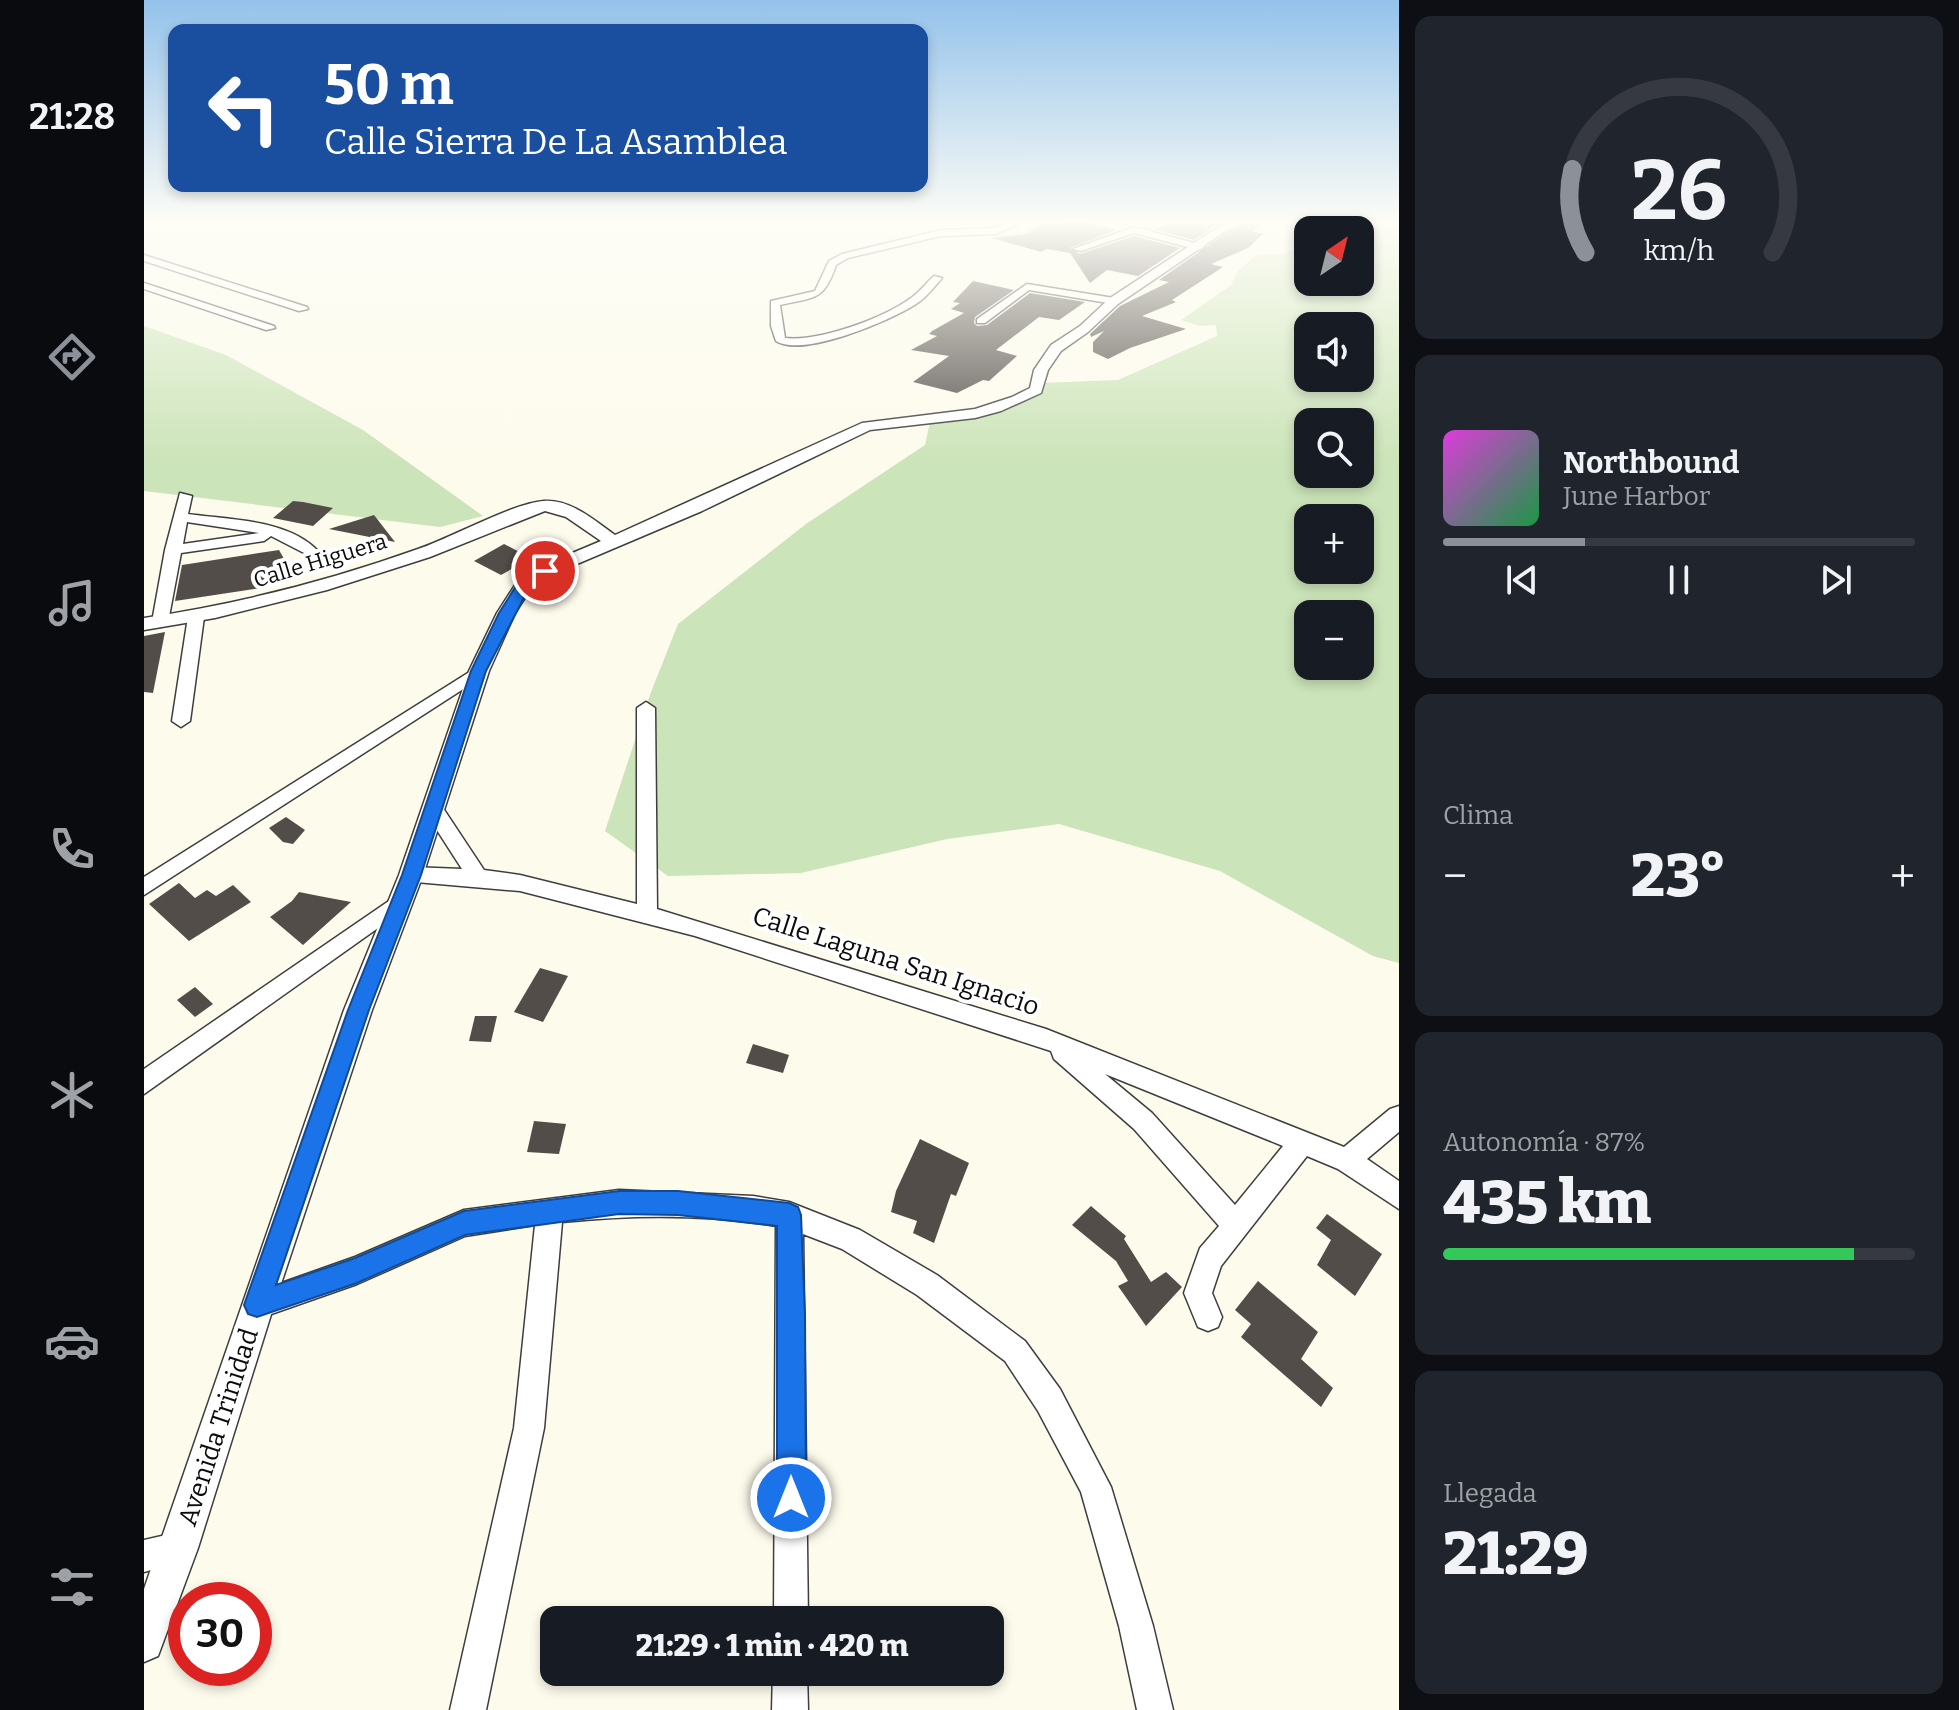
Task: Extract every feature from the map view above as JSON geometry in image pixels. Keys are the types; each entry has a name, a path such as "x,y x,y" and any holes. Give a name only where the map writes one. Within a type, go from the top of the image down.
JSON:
{"street":[{"path":"189,302 270,328"},
{"path":"278,302 303,309"},
{"path":"780,302 775,303 776,326 781,341 791,344 808,342 860,325 912,302"},
{"path":"981,321 1007,302"},
{"name":"Avenida Trinidad","path":"144,1642 179,1548 257,1305 358,1010 407,888 479,671 506,613 523,586 545,571 696,507 867,426 930,422 1003,406 1036,390 1047,357 1113,302"},
{"path":"213,310 226,305"},
{"path":"152,623 185,496"},
{"name":"Calle Higuera","path":"152,623 196,617 325,586 426,552 544,506 569,511 613,542"},
{"path":"179,517 284,535 301,541 311,551"},
{"path":"172,550 284,535"},
{"path":"181,721 196,617"},
{"path":"144,887 479,671"},
{"path":"646,708 647,916"},
{"path":"434,810 478,877"},
{"name":"Calle Laguna San Ignacio","path":"407,888 478,877 520,883 695,927 1046,1039 1347,1160 1399,1196"},
{"path":"144,1083 407,888"},
{"path":"1046,1039 1143,1121 1237,1227"},
{"path":"1347,1160 1399,1117"},
{"path":"1208,1317 1198,1293 1210,1258 1301,1144"},
{"path":"257,1305 357,1270 464,1223 619,1203 678,1203 789,1215 863,1247 927,1285 1015,1351 1049,1400 1095,1487 1136,1626 1155,1710"},
{"path":"468,1710 529,1428 550,1210"},
{"path":"789,1215 792,1315 791,1606"},
{"path":"144,1556 179,1548"},
{"path":"790,1686 790,1710"}],"green space":[{"path":"1207,302 1399,302 1399,963 1373,956 1220,871 1059,824 947,839 801,873 668,876 605,831 651,692 678,624 806,524 925,445 930,422 1003,405 1040,383 1118,380 1217,336 1216,325 1200,326 1181,320"},
{"path":"144,326 226,355 363,430 483,516 440,527 144,491"}],"building":[{"path":"953,302 997,302 975,317 977,326 987,325 1018,302 1085,302 1059,320 1039,317 996,350 1017,356 989,381 983,380 957,393 913,382 949,356 911,350 937,336 929,334 932,331 964,313 951,309 960,303"},
{"path":"1129,302 1176,302 1142,316 1186,329 1108,359 1093,352 1093,342 1104,331 1091,337 1090,334"},
{"path":"293,501 333,508 313,526 273,518"},
{"path":"374,515 395,542 329,529"},
{"path":"504,544 531,558 501,575 474,561"},
{"path":"279,550 295,578 261,588 175,601 182,565"},
{"path":"165,632 153,693 144,692 144,636"},
{"path":"286,817 305,830 293,844 283,842 269,828"},
{"path":"179,883 195,898 207,890 216,896 233,885 251,902 189,941 149,904"},
{"path":"299,892 351,902 303,945 270,917"},
{"path":"540,968 568,976 543,1022 514,1012"},
{"path":"195,987 213,1004 195,1017 177,1000"},
{"path":"475,1016 497,1016 491,1042 469,1041"},
{"path":"753,1044 789,1055 783,1073 746,1063"},
{"path":"534,1121 566,1124 559,1154 527,1152"},
{"path":"920,1139 969,1163 956,1196 951,1194 934,1243 913,1233 917,1221 891,1212 896,1191"},
{"path":"1091,1206 1126,1236 1124,1239 1151,1282 1166,1272 1182,1287 1146,1326 1118,1286 1128,1281 1116,1261 1072,1225"},
{"path":"1327,1214 1382,1254 1355,1296 1317,1265 1331,1240 1316,1228"},
{"path":"1258,1281 1318,1332 1301,1359 1333,1388 1321,1407 1241,1337 1251,1324 1235,1310"}],"route":[{"path":"545,571 523,586 506,613 479,671 434,810 358,1010 257,1305 357,1270 464,1223 619,1203 678,1203 789,1215 791,1498"}]}
